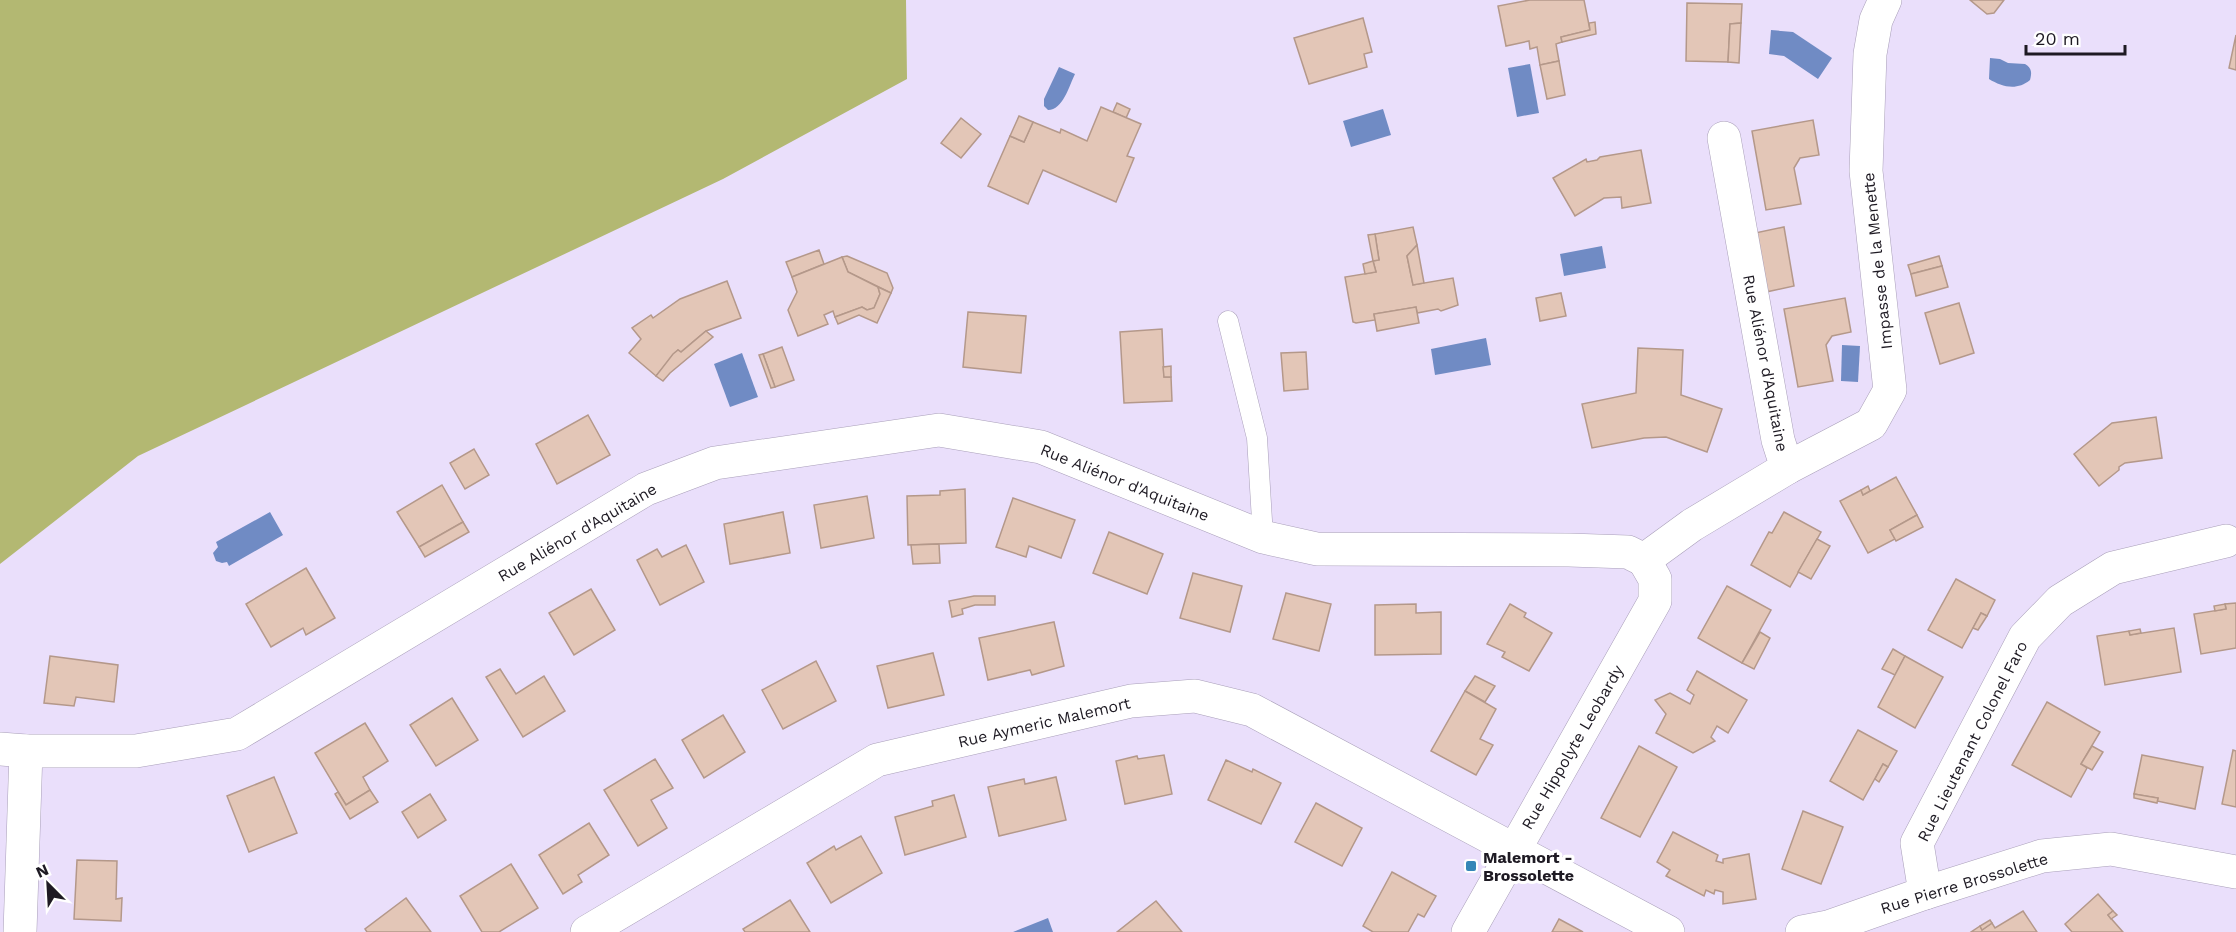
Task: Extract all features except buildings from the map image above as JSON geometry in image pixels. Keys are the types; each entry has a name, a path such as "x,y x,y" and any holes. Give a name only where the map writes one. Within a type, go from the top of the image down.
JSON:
{"street":[{"name":"Impasse de la Menette","path":"1787,468 1872,424 1890,390 1866,171 1870,54 1876,20 1885,0"},
{"name":"Rue Aliénor d'Aquitaine","path":"20,932 13,750 136,751 237,734 646,489 715,463 939,430 1041,447 1263,537 1317,549 1569,550 1628,552 1644,560 1692,525 1787,468 1778,440 1724,138"},
{"name":"Rue Lieutenant Colonel Faro","path":"1925,893 1917,843 2025,637 2060,601 2112,568 2226,541"},
{"name":"Rue Hippolyte Leobardy","path":"1468,932 1655,601 1656,579 1644,560"},
{"name":"Rue Aymeric Malemort","path":"587,932 877,760 1131,701 1195,696 1252,710 1513,850"},
{"name":"Rue Pierre Brossolette","path":"1802,932 1828,927 2042,856 2111,849 2236,872"},
{"path":"1513,850 1668,932"}],"lane":[{"path":"1228,321 1257,438 1263,537"}],"green space":[{"path":"0,0 906,0 907,79 723,179 138,456 0,564"}],"water":[{"path":"1771,30 1793,32 1832,58 1818,79 1784,56 1769,54"},
{"path":"1990,58 2008,63 2025,64 2031,71 2030,80 2015,87 1994,82 1989,79"},
{"path":"1530,64 1539,113 1517,117 1508,68"},
{"path":"1059,67 1075,74 1062,102 1048,110 1044,106 1044,99"},
{"path":"1383,109 1391,135 1351,147 1343,121"},
{"path":"1602,246 1606,268 1564,276 1560,254"},
{"path":"1486,338 1491,365 1435,375 1431,349"},
{"path":"1842,345 1860,346 1858,382 1841,381"},
{"path":"742,353 758,397 730,407 714,364"},
{"path":"270,512 283,535 229,566 227,562 216,561 213,553 218,547 216,542"},
{"path":"1048,918 1053,932 1013,932"}],"place":[{"name":"Malemort - Brossolette","path":"1471,866"}]}
